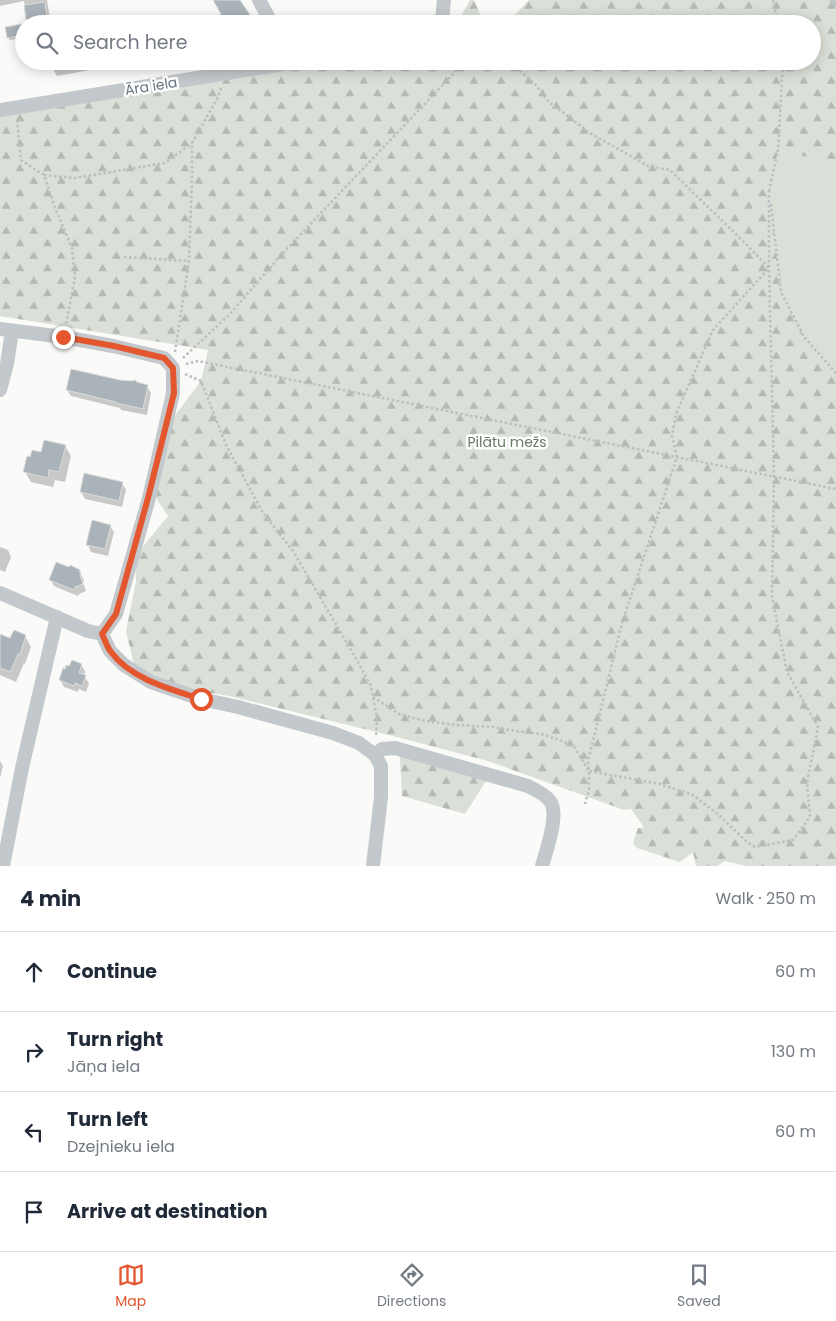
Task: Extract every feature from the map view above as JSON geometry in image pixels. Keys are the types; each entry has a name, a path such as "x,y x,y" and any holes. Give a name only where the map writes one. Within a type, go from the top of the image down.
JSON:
{"street":[{"path":"259,0 267,15"},
{"path":"442,15 444,0"},
{"name":"Āra iela","path":"0,110 250,70"},
{"path":"0,390 7,364 6,330 114,346 164,358 173,368 174,393 148,498 116,614 102,634"},
{"path":"0,593 88,631 102,634"},
{"path":"3,866 22,768 57,617"},
{"path":"102,634 110,652 124,665 151,682 201,699 333,733 359,743 375,755 381,766 381,797 373,866"},
{"path":"375,755 382,749 395,748 528,786 540,792 551,802 555,818 542,866"}],"path":[{"path":"774,0 776,15"},
{"path":"173,368 229,315 281,255 457,70"},
{"path":"519,70 535,84 549,102 590,133 648,166 670,170 769,268"},
{"path":"373,697 399,714 425,722 492,727 541,734 560,740 575,748 590,771 660,784 693,795 720,816 755,848 793,840 810,817 807,783 818,727 787,672 772,596 774,476 769,191 778,150 782,70"},
{"path":"16,108 21,160 44,175 75,178 165,163 192,143 216,99 226,74"},
{"path":"173,368 189,261 192,143"},
{"path":"44,175 55,208 72,248 75,277 63,337"},
{"path":"769,191 781,292 804,337 836,373"},
{"path":"124,257 189,261"},
{"path":"585,804 590,771 588,761 622,623 677,457 672,436 676,414 714,330 769,268"},
{"path":"173,368 198,361 836,489"},
{"path":"173,368 201,381 226,445 263,513 293,551 371,686 377,719 375,755"}],"green space":[{"path":"470,0 474,0 481,15 462,15"},
{"name":"Pilātu mežs","path":"529,0 836,0 836,164 778,150 769,191 781,292 804,337 836,373 836,866 746,866 725,861 717,866 696,866 693,852 680,862 637,848 633,843 638,828 644,827 631,809 624,810 488,761 229,696 182,688 135,669 126,631 136,582 135,556 168,516 153,493 166,427 201,381 208,350 0,316 0,116 280,70 821,70 821,15 515,15"},
{"path":"778,150 836,164 836,373 804,337 781,292 769,191"},
{"path":"400,756 486,781 465,814 402,796"}],"building":[{"path":"213,0 240,0 250,15 220,15 221,14"},
{"path":"45,2 47,15 25,15 24,5"},
{"path":"15,25 15,37 7,38 5,27"},
{"path":"71,369 120,380 135,380 148,385 143,409 66,390"},
{"path":"44,440 66,445 59,472 49,470 48,478 23,472 27,456 30,457 32,450 41,452"},
{"path":"84,473 123,482 119,501 80,492"},
{"path":"92,520 111,525 105,549 86,545"},
{"path":"56,562 69,567 70,565 80,570 83,584 75,587 74,590 49,580"},
{"path":"14,630 26,635 20,654 18,654 10,672 0,668 0,634 10,638"},
{"path":"72,660 82,664 79,673 86,675 82,686 75,683 74,686 59,680 63,668 65,669 66,665 69,666"}],"waterway":[{"path":"832,0 836,5"}],"route":[{"path":"63,337 114,346 164,358 173,368 174,393 148,498 116,614 102,634 110,652 124,665 151,682 201,699"}]}
